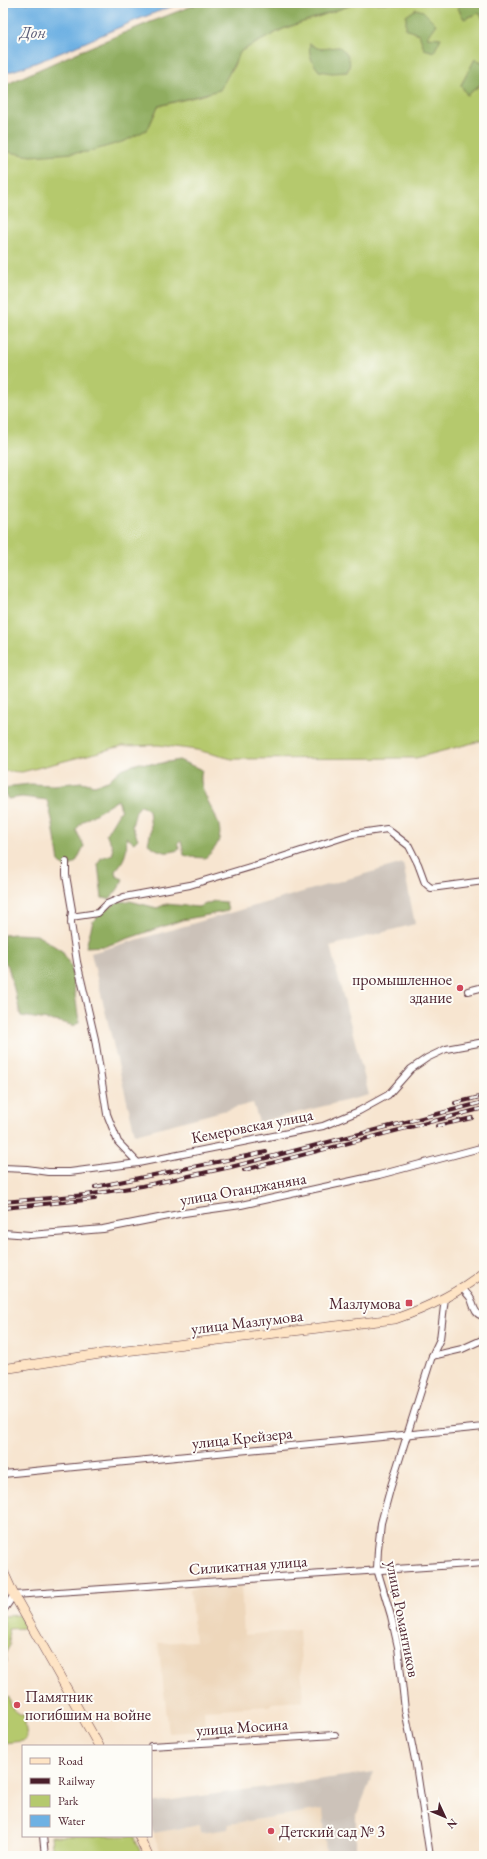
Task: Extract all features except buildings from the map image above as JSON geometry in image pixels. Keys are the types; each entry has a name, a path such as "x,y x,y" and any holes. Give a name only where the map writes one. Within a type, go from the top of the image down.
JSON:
{"street":[{"path":"71,917 98,913 107,904 124,897 190,885 353,834 387,829 409,846 425,883 432,888 484,881"},
{"path":"66,862 66,875 72,910 71,917 77,962 95,1039 107,1114 118,1142 138,1163"},
{"path":"468,991 484,987"},
{"name":"Кемеровская улица","path":"3,1168 48,1172 70,1172 138,1163 323,1126 359,1111 388,1095 411,1070 427,1058 446,1049 484,1042"},
{"name":"улица Оганджаняна","path":"3,1233 30,1235 103,1229 241,1205 379,1175 484,1147"},
{"name":"улица Мазлумова","path":"3,1369 100,1354 395,1319 421,1310 445,1298 484,1272"},
{"path":"462,1288 471,1299 474,1309 480,1316 484,1316"},
{"name":"улица Романтиков","path":"430,1856 416,1765 405,1710 398,1647 391,1616 377,1569 381,1523 390,1486 432,1356 440,1339 445,1298"},
{"path":"432,1356 462,1349 484,1339"},
{"name":"улица Крейзера","path":"3,1474 484,1427"},
{"name":"Силикатная улица","path":"14,1595 377,1569 484,1563"},
{"path":"3,1571 14,1595 98,1745"},
{"path":"3,1611 14,1595"},
{"name":"улица Мосина","path":"152,1746 335,1734"},
{"path":"43,1837 45,1856"},
{"path":"139,1837 148,1856"}],"shaded area":[{"path":"403,863 415,924 330,946 369,1095 259,1122 253,1103 135,1134 91,953"},
{"path":"241,1586 244,1635 299,1630 303,1701 272,1703 269,1706 204,1710 205,1731 169,1733 158,1643 195,1641 190,1589"},
{"path":"374,1772 356,1816 356,1856 326,1856 323,1809 229,1824 228,1829 201,1833 200,1825 153,1833 152,1803"},
{"name":"Детский сад № 3","path":"324,1809 326,1856 162,1856 153,1833 200,1825 201,1833 228,1824"}],"green space":[{"path":"200,3 357,3 283,29 241,51 220,90 158,106 148,129 125,141 88,152 31,156 8,152 3,146 3,86 100,43"},
{"path":"357,3 462,3 458,8 464,18 479,13 484,20 484,63 475,59 461,85 467,95 482,84 484,78 484,740 416,758 232,759 197,750 158,745 122,746 22,772 3,771 3,146 8,152 148,129 158,106 207,94 232,70 240,51 283,29"},
{"path":"462,3 484,3 484,20 479,13 464,19 458,8"},
{"path":"416,9 423,11 436,24 427,37 441,38 434,52 424,49 419,34 406,29 406,16"},
{"path":"310,43 320,49 340,47 350,61 347,72 332,73 319,71 311,58"},
{"path":"475,59 484,63 484,74 482,82 467,95 461,85"},
{"path":"179,760 202,770 201,782 204,793 219,825 220,836 216,847 205,858 184,855 181,841 177,844 180,849 175,851 163,852 156,849 148,844 151,830 149,810 141,805 136,811 132,826 138,839 134,843 126,837 127,847 125,855 115,871 116,876 123,879 118,889 110,899 102,898 98,864 101,858 113,854 112,845 106,834 121,809 118,800 82,822 76,830 84,846 76,862 66,869 59,862 52,819 47,800 22,797 8,799 3,791 12,786 30,784 53,785 82,782 94,785 108,781 121,769 139,763 157,764"},
{"path":"130,901 157,908 166,904 198,907 214,901 226,902 228,911 182,920 106,946 86,947 93,921 117,902"},
{"path":"3,935 37,935 62,951 71,966 79,1022 74,1026 61,1022 21,1016 8,966 3,960"},
{"path":"19,1615 25,1628 8,1629 10,1645 6,1652 7,1662 3,1663 3,1616"},
{"path":"9,1697 13,1709 17,1713 24,1715 27,1738 23,1741 3,1743 3,1698"},
{"path":"51,1837 134,1837 142,1856 53,1856"}],"water":[{"name":"Дон","path":"3,3 182,3 137,20 49,58 3,74"}],"railway":[{"path":"455,1103 484,1096"},
{"path":"3,1202 86,1195 142,1186 231,1167 484,1102"},
{"path":"244,1170 484,1108"},
{"path":"437,1126 472,1118"},
{"path":"95,1187 266,1152"},
{"path":"3,1208 95,1199"}],"place":[{"name":"промышленное здание","path":"460,988"},
{"name":"Мазлумова","path":"409,1303"},
{"name":"Памятник погибшим на войне","path":"17,1705"},
{"name":"Детский сад № 3","path":"271,1831"}]}
